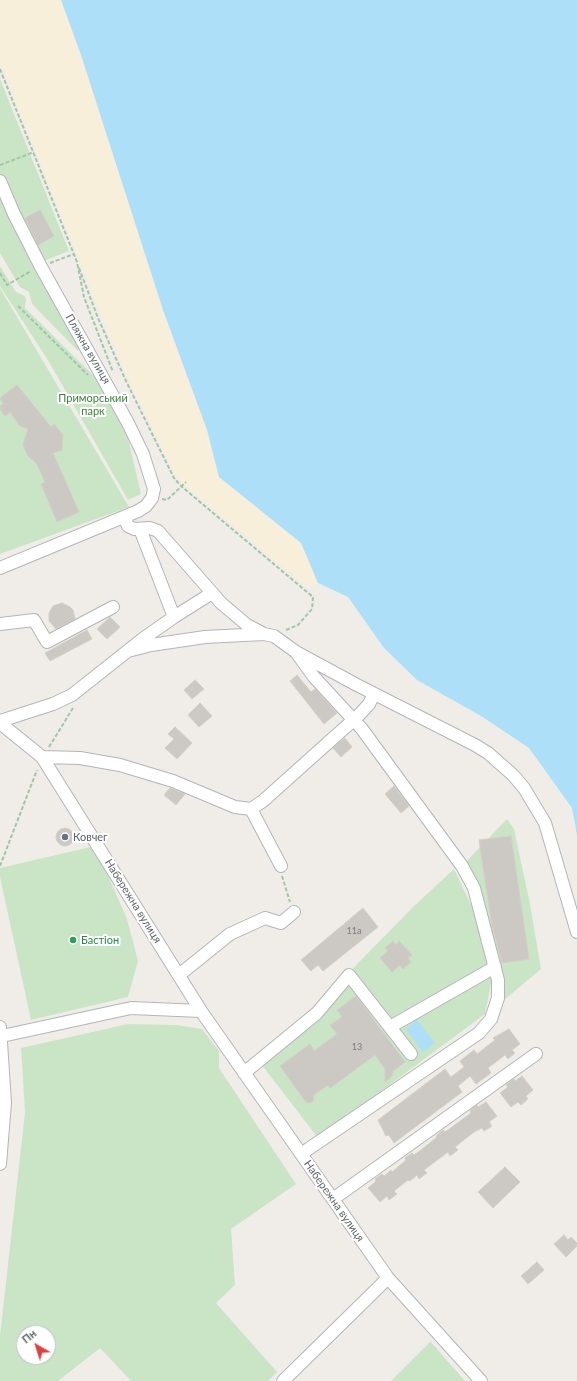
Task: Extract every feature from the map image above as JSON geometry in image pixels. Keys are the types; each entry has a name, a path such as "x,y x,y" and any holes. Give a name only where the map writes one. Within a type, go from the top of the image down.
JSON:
{"street":[{"name":"Пляжна вулиця","path":"0,181 14,214 41,267 107,384 143,454 154,489 152,498 146,506 124,517 0,568"},
{"path":"124,517 130,528 150,528 158,530 212,593 237,616 296,652 374,694 475,745 488,753 513,775 524,788 548,830 577,932"},
{"path":"140,529 174,617"},
{"path":"0,722 53,704 72,695 144,638 212,593"},
{"path":"0,624 34,620 47,642 113,607"},
{"path":"128,651 151,645 205,637 269,635"},
{"path":"296,652 314,677 354,719 424,811 462,866 474,888 498,980 498,998 491,1019 479,1032 301,1154"},
{"path":"42,757 80,758 120,765 173,781 235,807 251,809 263,801 354,719 369,704 374,694"},
{"name":"Набережна вулиця","path":"0,722 42,757 201,1011 388,1278 481,1381"},
{"path":"251,809 281,866"},
{"path":"179,975 230,934 265,918 280,923 294,912"},
{"path":"390,1027 495,967"},
{"path":"244,1072 317,1013 350,975 411,1054"},
{"path":"0,1164 5,1103 1,1039 131,1008 201,1011"},
{"path":"333,1199 536,1054"},
{"path":"283,1381 388,1278"}],"path":[{"path":"0,82 4,80"},
{"path":"0,166 34,152"},
{"path":"47,264 74,254"},
{"path":"77,262 98,318 126,381 174,478 181,486 313,597 312,609 298,625 269,635"},
{"path":"0,274 6,284 35,269"},
{"path":"18,306 89,376"},
{"path":"167,500 186,482"},
{"path":"0,866 42,757 76,705"},
{"path":"281,866 280,870 294,912"}],"green space":[{"path":"0,79 69,251 41,262 16,213 0,174"},
{"path":"0,192 80,349 78,351 32,304 29,292 20,287 0,253"},
{"name":"Приморський парк","path":"0,266 16,292 25,296 25,308 98,380 126,429 141,494 128,500 49,362 0,286"},
{"path":"0,288 129,507 0,554"},
{"path":"507,819 514,829 530,904 541,969 503,1001 465,863"},
{"name":"Бастіон","path":"95,846 127,919 138,961 128,997 31,1020 0,877 0,868"},
{"path":"454,869 473,909 492,979 485,1014 318,1138 255,1056 321,1001 413,907"},
{"path":"128,1024 176,1025 202,1029 219,1051 219,1068 296,1184 231,1229 235,1285 216,1303 277,1372 268,1381 131,1381 100,1348 58,1381 0,1381 0,1336 25,1112 21,1048"},
{"path":"430,1342 465,1381 391,1381"}],"sand":[{"path":"0,0 61,0 81,55 163,310 207,430 219,476 301,543 318,583 309,588 182,483 176,476 128,379 0,62"}],"water":[{"path":"61,0 577,0 577,835 572,808 529,748 481,716 417,680 384,648 348,597 318,583 301,543 219,477 207,430 163,310 81,55"},
{"path":"417,1020 435,1043 423,1052 406,1029"}],"building":[{"path":"40,210 54,236 38,245 25,218"},
{"path":"17,385 51,427 54,424 63,435 62,450 53,453 79,512 57,522 41,484 45,482 37,464 28,456 23,445 28,429 20,426 10,412 5,416 0,409 0,406 3,404 0,398"},
{"path":"62,603 73,610 75,619 56,629 49,621 49,613 53,606"},
{"path":"110,617 120,627 107,639 97,629"},
{"path":"87,630 92,639 50,661 45,653"},
{"path":"297,675 311,692 315,689 337,713 324,724 290,681"},
{"path":"195,680 204,689 192,699 184,690"},
{"path":"200,703 212,716 199,727 188,715"},
{"path":"175,727 192,743 177,759 165,748 174,739 168,734"},
{"path":"345,738 352,747 341,757 333,748"},
{"path":"394,786 409,806 401,813 385,794"},
{"path":"170,788 185,794 176,805 164,795"},
{"name":"Ковчег","path":"65,828 71,831 74,837 71,843 65,846 59,843 56,837 59,831"},
{"path":"511,836 529,959 502,963 492,926 479,840"},
{"path":"363,908 378,927 323,971 318,965 311,971 301,960"},
{"path":"393,941 396,945 399,941 412,955 408,958 411,962 403,969 400,965 392,972 380,958 388,951 385,948"},
{"path":"356,996 405,1062 393,1071 393,1075 385,1082 385,1069 375,1055 330,1088 328,1085 314,1095 313,1101 310,1103 306,1102 280,1066 310,1044 314,1051 337,1034 330,1025 342,1017 337,1010"},
{"path":"509,1029 520,1044 512,1050 515,1053 508,1059 505,1055 488,1068 491,1073 476,1084 470,1076 458,1086 462,1092 394,1143 389,1135 386,1136 378,1120 445,1069 451,1077 464,1067 460,1061 474,1050 477,1054 495,1040 493,1038"},
{"path":"522,1076 533,1090 526,1096 528,1099 521,1105 518,1102 511,1107 500,1093 508,1087 506,1085 512,1080 514,1079 515,1081"},
{"path":"486,1102 497,1116 489,1122 492,1126 484,1131 482,1128 474,1132 455,1147 458,1150 450,1156 448,1152 424,1170 427,1173 419,1179 417,1175 410,1181 408,1180 394,1191 397,1194 389,1200 387,1196 380,1202 368,1188 376,1181 375,1179 382,1174 384,1176 391,1170 392,1172 406,1160 405,1158 412,1153 414,1155 421,1150 443,1130 445,1132 471,1113 470,1111 477,1105 478,1107"},
{"path":"505,1167 520,1182 493,1208 478,1192"},
{"path":"564,1235 568,1240 571,1237 577,1243 577,1246 566,1257 554,1244"},
{"path":"537,1262 544,1270 528,1284 521,1276"}],"place":[{"name":"Ковчег","path":"65,837"},
{"name":"Бастіон","path":"73,940"}]}
